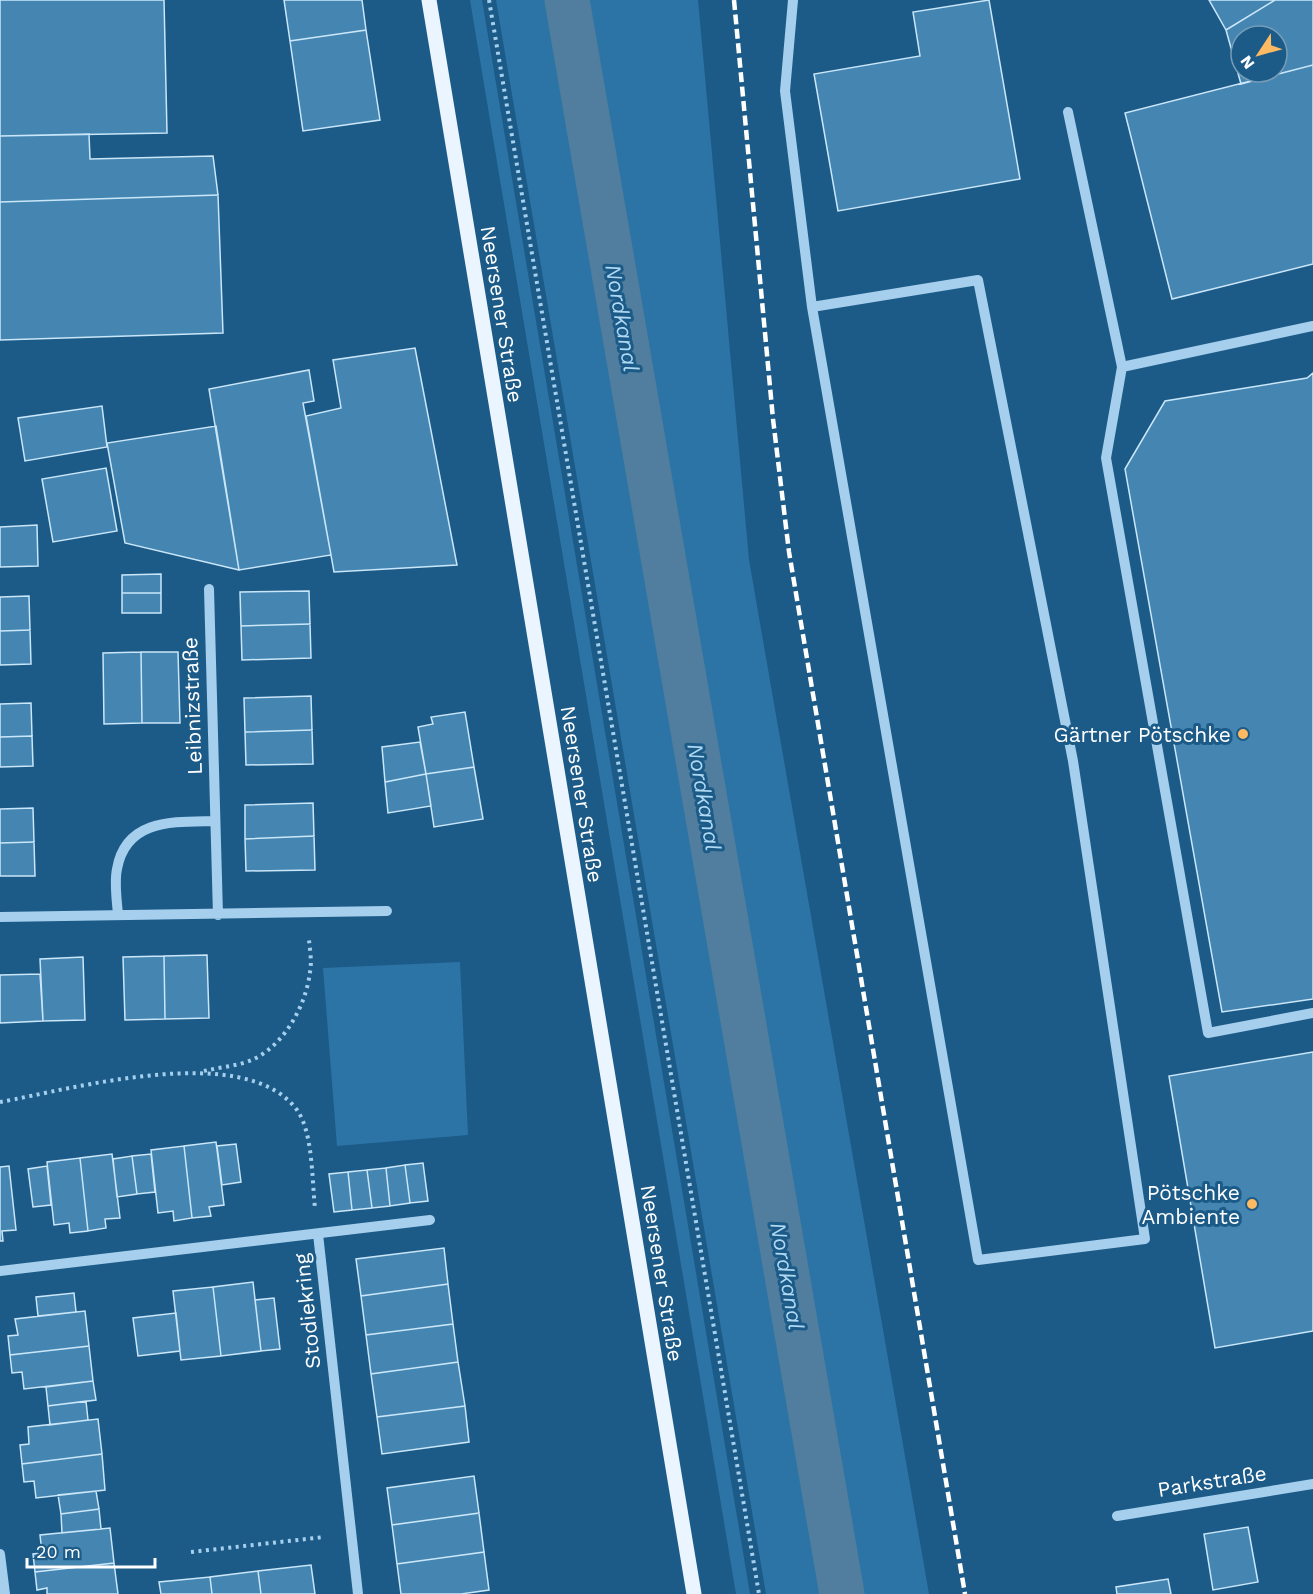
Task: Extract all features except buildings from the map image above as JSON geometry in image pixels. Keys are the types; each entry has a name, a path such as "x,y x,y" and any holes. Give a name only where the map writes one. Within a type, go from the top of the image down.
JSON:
{"main road":[{"name":"Neersener Straße","path":"429,0 694,1594"}],"street":[{"path":"793,0 785,91 812,307 978,1260 1145,1239 1073,761 978,280 812,307"},
{"path":"1068,112 1122,367 1107,458 1208,1032 1313,1013"},
{"path":"1122,367 1313,326"},
{"name":"Leibnizstraße","path":"209,589 218,915"},
{"path":"118,915 116,871 121,853 130,841 142,831 161,822 215,821"},
{"path":"0,917 387,911"},
{"path":"318,1234 430,1220"},
{"name":"Stodiekring","path":"0,1271 318,1234 358,1594"},
{"name":"Parkstraße","path":"1118,1516 1313,1484"},
{"path":"0,1554 4,1594"}],"path":[{"path":"489,0 759,1594"},
{"path":"0,1102 98,1084 198,1072 254,1059 277,1041 291,1023 303,999 310,972 308,913"},
{"path":"198,1072 246,1077 280,1094 298,1111 307,1134 318,1234"},
{"path":"191,1552 351,1534"}],"shaded area":[{"path":"470,0 482,0 750,1594 736,1594"},
{"path":"496,0 698,0 749,560 929,1594 766,1594"},
{"path":"460,962 468,1135 337,1146 323,968"}],"waterway":[{"name":"Nordkanal","path":"567,0 842,1594"}],"railway":[{"path":"734,0 773,419 789,552 965,1594"}],"place":[{"name":"Gärtner Pötschke","path":"1243,734"},
{"name":"Pötschke Ambiente","path":"1252,1204"}]}
